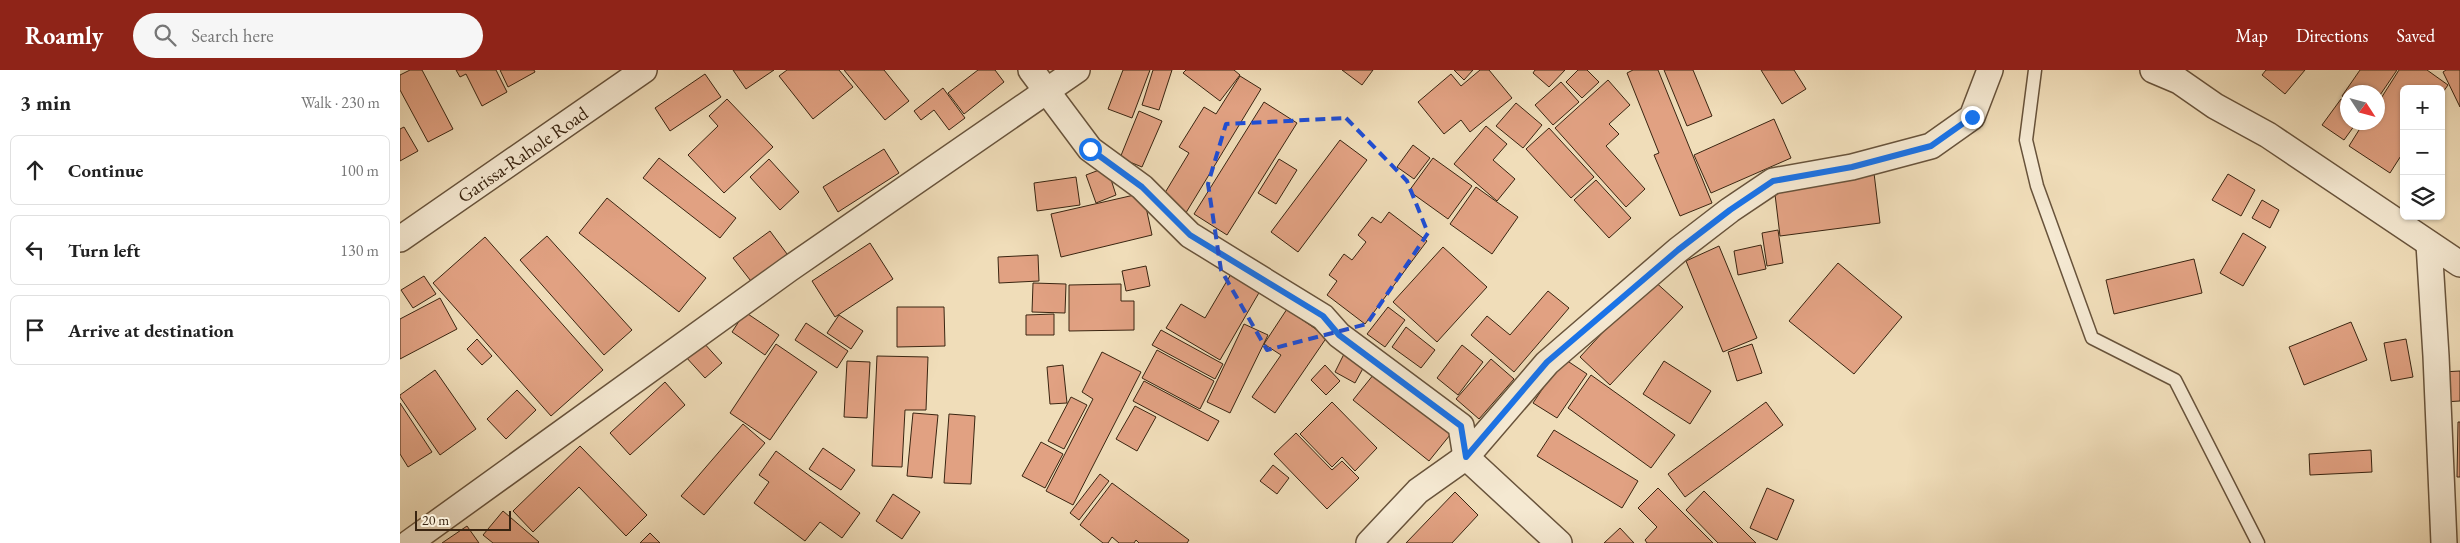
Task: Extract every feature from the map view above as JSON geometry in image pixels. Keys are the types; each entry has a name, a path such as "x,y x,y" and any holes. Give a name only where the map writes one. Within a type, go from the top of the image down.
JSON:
{"street":[{"path":"1031,70 1090,149 1142,187 1190,235 1323,316 1339,335 1461,426 1466,457 1559,543"},
{"path":"409,543 789,269 1046,90 1078,70"},
{"path":"1369,543 1418,491 1466,457 1547,362 1678,250 1730,210 1773,181 1852,167 1931,146 1972,117 1990,70"},
{"path":"2153,70 2179,81 2215,106 2268,135 2460,264"},
{"name":"Garissa-Rahole Road","path":"400,239 640,71"},
{"path":"2428,244 2436,356 2444,543"}],"lane":[{"path":"2035,70 2026,140 2037,186 2092,338 2175,380 2258,543"}],"highlighted area":[{"path":"1346,118 1407,181 1428,233 1367,324 1267,350 1221,270 1208,184 1226,124"}],"building":[{"path":"410,70 422,70 453,129 428,142 400,90 400,75"},
{"path":"456,70 496,70 507,92 482,106 466,74 460,77"},
{"path":"500,70 534,70 535,72 508,87"},
{"path":"733,70 774,70 746,89"},
{"path":"787,70 839,70 853,87 813,119 779,76"},
{"path":"844,70 884,70 909,101 885,120"},
{"path":"978,70 995,70 1004,82 964,114 948,93"},
{"path":"1123,70 1150,70 1132,118 1108,109"},
{"path":"1153,70 1172,70 1159,110 1142,105"},
{"path":"1186,70 1234,70 1240,75 1220,101 1183,73"},
{"path":"1342,70 1373,70 1362,85"},
{"path":"1454,70 1473,70 1464,80"},
{"path":"1480,70 1489,70 1512,98 1470,132 1461,120 1444,134 1418,102 1451,74 1461,86"},
{"path":"1535,70 1565,70 1549,87 1533,73"},
{"path":"1578,70 1587,70 1599,82 1582,98 1566,82"},
{"path":"1633,70 1658,70 1712,203 1680,216 1654,155 1659,153 1627,73"},
{"path":"1664,70 1693,70 1712,116 1687,126"},
{"path":"1761,70 1794,70 1806,89 1782,104"},
{"path":"2266,70 2305,70 2285,94 2262,75"},
{"path":"2360,70 2397,70 2385,88 2385,85 2350,85"},
{"path":"2399,70 2427,70 2448,85 2445,89 2445,85 2400,85 2400,157 2390,173 2349,146 2359,130 2385,130 2385,92"},
{"path":"2446,70 2460,70 2460,107 2443,72"},
{"path":"705,74 721,97 670,131 655,108"},
{"path":"1240,76 1261,89 1184,216 1160,201 1189,153 1179,147 1204,107 1216,114"},
{"path":"1608,80 1630,105 1609,124 1619,134 1606,146 1645,189 1626,207 1555,128"},
{"path":"1561,82 1579,102 1553,125 1535,105"},
{"path":"943,88 965,118 949,130 934,110 921,120 914,111"},
{"path":"727,99 773,147 724,193 688,155 718,126 709,116"},
{"path":"2340,100 2340,130 2351,130 2344,140 2322,125"},
{"path":"1264,102 1297,123 1227,235 1194,214"},
{"path":"1516,103 1542,125 1523,148 1496,126"},
{"path":"1139,111 1162,121 1142,167 1120,158"},
{"path":"1774,119 1791,158 1711,193 1694,155"},
{"path":"1486,126 1507,144 1493,160 1515,179 1497,201 1454,164"},
{"path":"404,127 418,151 400,161 400,129"},
{"path":"1549,128 1594,177 1571,198 1526,149"},
{"path":"1340,140 1367,160 1298,252 1271,232"},
{"path":"1413,145 1430,158 1414,179 1397,167"},
{"path":"884,149 899,173 838,212 823,187"},
{"path":"659,158 736,218 720,238 643,178"},
{"path":"1433,158 1472,186 1448,219 1409,191"},
{"path":"769,159 799,192 780,210 750,177"},
{"path":"1279,159 1297,170 1276,204 1258,193"},
{"path":"1107,167 1116,195 1096,203 1086,175"},
{"path":"1874,173 1880,223 1780,236 1774,186"},
{"path":"2228,174 2255,190 2241,216 2212,200"},
{"path":"1076,177 1080,205 1037,211 1034,183"},
{"path":"1596,180 1631,218 1609,238 1574,200"},
{"path":"1476,187 1518,217 1492,254 1450,224"},
{"path":"1143,193 1152,235 1061,257 1051,214"},
{"path":"607,198 706,278 679,312 579,233"},
{"path":"2262,200 2279,210 2270,228 2252,218"},
{"path":"1389,212 1427,241 1365,324 1327,295 1337,281 1329,275 1344,254 1352,260 1366,242 1358,235 1372,217 1381,223"},
{"path":"1778,230 1783,263 1767,266 1762,233"},
{"path":"770,231 790,258 754,285 733,258"},
{"path":"2243,233 2266,247 2243,286 2220,273"},
{"path":"547,236 632,330 604,355 520,260"},
{"path":"485,237 603,370 551,416 433,283"},
{"path":"870,243 893,279 835,317 812,281"},
{"path":"1761,245 1766,269 1738,275 1734,251"},
{"path":"1719,246 1757,338 1723,352 1686,261"},
{"path":"1443,247 1487,287 1437,342 1393,302"},
{"path":"1038,255 1039,281 999,283 998,257"},
{"path":"2194,259 2202,293 2114,314 2106,280"},
{"path":"1838,263 1902,317 1854,374 1789,321"},
{"path":"1146,266 1150,286 1126,291 1122,271"},
{"path":"1231,274 1260,291 1220,360 1166,328 1181,304 1205,318"},
{"path":"424,276 436,294 413,308 401,290"},
{"path":"1652,279 1683,307 1610,385 1580,357"},
{"path":"1033,283 1066,284 1065,313 1032,312"},
{"path":"1121,284 1121,301 1134,301 1134,330 1069,331 1069,285"},
{"path":"1548,291 1569,308 1514,372 1471,335 1487,316 1510,335"},
{"path":"440,298 457,329 400,359 400,319"},
{"path":"897,307 944,307 945,346 897,347"},
{"path":"1388,307 1405,320 1385,347 1367,334"},
{"path":"1287,309 1327,337 1275,413 1252,397 1281,355 1264,344"},
{"path":"745,312 779,335 765,355 732,332"},
{"path":"1054,314 1054,335 1026,335 1026,315"},
{"path":"839,315 863,331 851,349 827,333"},
{"path":"2351,322 2367,360 2304,385 2289,347"},
{"path":"806,323 848,351 837,368 795,340"},
{"path":"1244,324 1268,335 1230,413 1207,402"},
{"path":"1406,327 1435,350 1421,368 1392,347"},
{"path":"1161,330 1223,364 1215,379 1152,345"},
{"path":"477,339 492,356 482,365 467,349"},
{"path":"2406,339 2413,377 2391,381 2384,343"},
{"path":"702,341 722,363 705,378 685,356"},
{"path":"776,344 817,372 770,440 730,413"},
{"path":"1752,344 1762,373 1737,381 1728,352"},
{"path":"1462,345 1483,362 1458,395 1437,378"},
{"path":"1157,350 1214,381 1200,409 1142,378"},
{"path":"1346,350 1367,361 1355,383 1335,372"},
{"path":"1102,352 1141,372 1073,505 1046,491 1093,399 1082,392"},
{"path":"877,356 928,357 926,410 905,410 902,467 872,466"},
{"path":"1563,358 1587,374 1557,418 1533,403"},
{"path":"1491,359 1514,379 1479,419 1456,399"},
{"path":"847,361 870,362 867,418 844,417"},
{"path":"1664,361 1711,391 1690,424 1643,394"},
{"path":"1063,365 1067,403 1050,404 1047,367"},
{"path":"1325,365 1340,381 1326,395 1311,380"},
{"path":"1378,369 1454,430 1429,461 1353,400"},
{"path":"435,370 476,429 440,455 400,397 400,395"},
{"path":"2460,371 2460,401 2443,402 2442,372"},
{"path":"1591,375 1675,435 1651,468 1568,408"},
{"path":"1144,381 1219,421 1208,441 1133,401"},
{"path":"665,382 685,405 630,455 610,433"},
{"path":"517,390 536,410 506,439 487,419"},
{"path":"1071,397 1087,405 1064,449 1048,441"},
{"path":"1332,402 1377,448 1355,471 1342,457 1332,467 1300,434"},
{"path":"1766,402 1783,425 1685,497 1668,474"},
{"path":"400,403 432,452 408,467 400,454"},
{"path":"1135,406 1156,417 1137,451 1116,439"},
{"path":"913,413 938,415 932,478 907,476"},
{"path":"949,414 975,416 971,484 944,483"},
{"path":"2458,422 2460,422 2460,477 2457,477"},
{"path":"743,424 765,443 704,515 681,496"},
{"path":"1554,430 1638,481 1622,508 1537,456"},
{"path":"1296,433 1332,470 1342,461 1359,478 1327,509 1274,454"},
{"path":"1041,442 1063,454 1045,488 1022,476"},
{"path":"580,446 647,515 626,536 579,487 533,532 513,511"},
{"path":"823,448 855,470 841,490 809,469"},
{"path":"2371,450 2372,472 2310,475 2309,454"},
{"path":"776,451 860,513 842,538 820,522 805,541 754,503 769,482 759,475"},
{"path":"1273,465 1289,478 1277,494 1260,481"},
{"path":"1100,474 1109,481 1079,520 1070,513"},
{"path":"1112,483 1189,540 1187,543 1139,543 1136,540 1134,543 1119,543 1112,537 1108,543 1103,543 1080,525"},
{"path":"1658,488 1713,543 1647,543 1645,540 1657,527 1638,508"},
{"path":"1767,488 1794,500 1777,540 1750,528"},
{"path":"1704,491 1756,543 1718,543 1686,510"},
{"path":"1455,492 1478,515 1452,543 1406,543"},
{"path":"893,494 920,512 902,539 876,521"},
{"path":"503,511 539,542 493,543 483,535"},
{"path":"467,526 479,543 442,543"},
{"path":"1620,528 1634,543 1604,543"},
{"path":"650,533 660,543 640,543"}],"route":[{"path":"1090,149 1142,187 1190,235 1323,316 1339,335 1461,426 1466,457 1547,362 1678,250 1730,210 1773,181 1852,167 1931,146 1972,117"}]}
